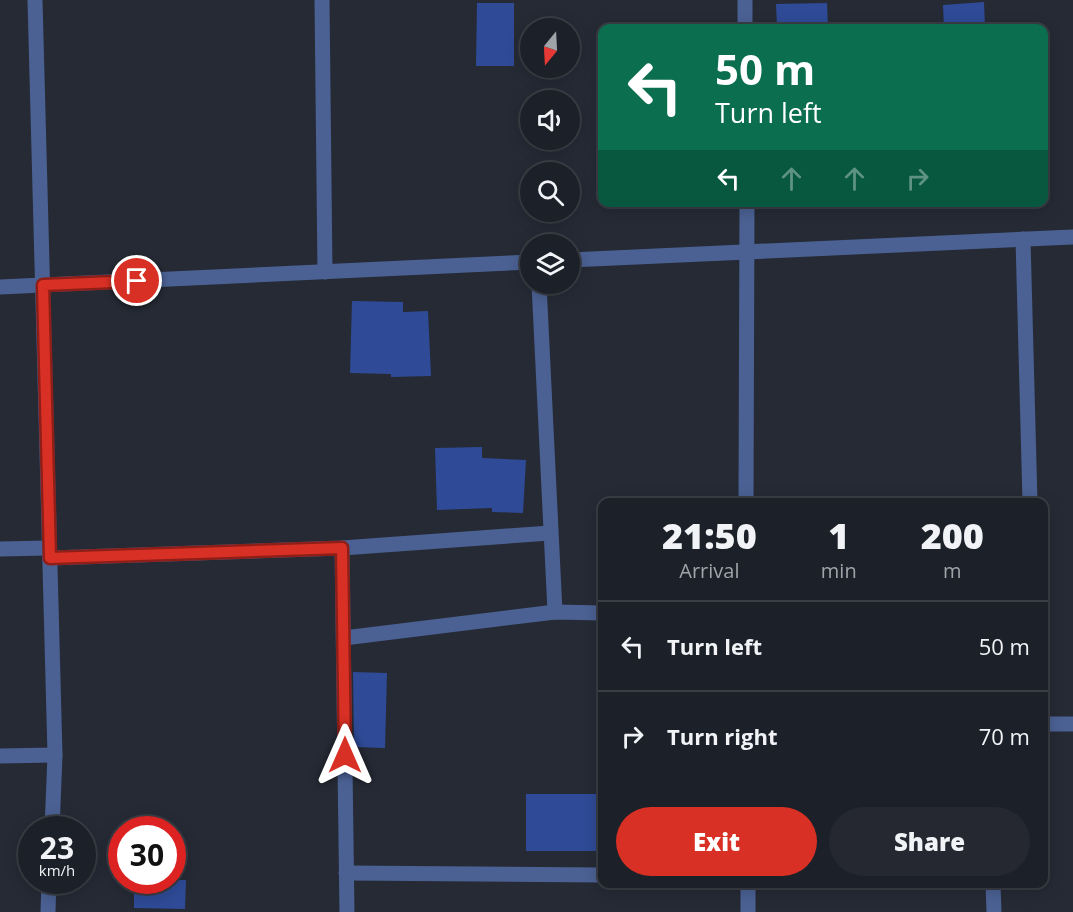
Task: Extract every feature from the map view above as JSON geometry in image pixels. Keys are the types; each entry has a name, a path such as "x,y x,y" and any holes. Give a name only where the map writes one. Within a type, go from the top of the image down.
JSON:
{"street":[{"path":"35,0 55,755 52,816"},
{"path":"322,0 325,272"},
{"path":"745,0 745,24"},
{"path":"746,498 747,207"},
{"path":"580,260 1073,237"},
{"path":"1023,239 1030,498"},
{"path":"0,287 520,263"},
{"path":"540,294 555,612"},
{"path":"0,549 50,553 342,548 550,532"},
{"path":"342,548 347,912"},
{"path":"344,638 555,612 598,613"},
{"path":"1048,724 1073,724"},
{"path":"0,756 55,755"},
{"path":"346,873 598,874"},
{"path":"748,888 748,912"},
{"path":"993,888 994,912"},
{"path":"48,912 49,894"}],"building":[{"path":"984,2 985,24 944,24 943,5"},
{"path":"477,3 514,3 514,66 476,66"},
{"path":"827,3 828,24 777,24 776,4"},
{"path":"352,301 403,302 403,312 428,311 431,376 391,377 391,374 350,373"},
{"path":"482,447 482,458 526,460 523,513 492,512 492,508 437,510 435,448"},
{"path":"353,672 387,673 385,748 354,747"},
{"path":"526,794 598,794 598,851 526,851"},
{"path":"134,894 186,894 185,909 134,908"}],"route":[{"path":"137,281 43,285 50,558 342,548 345,755"}]}
